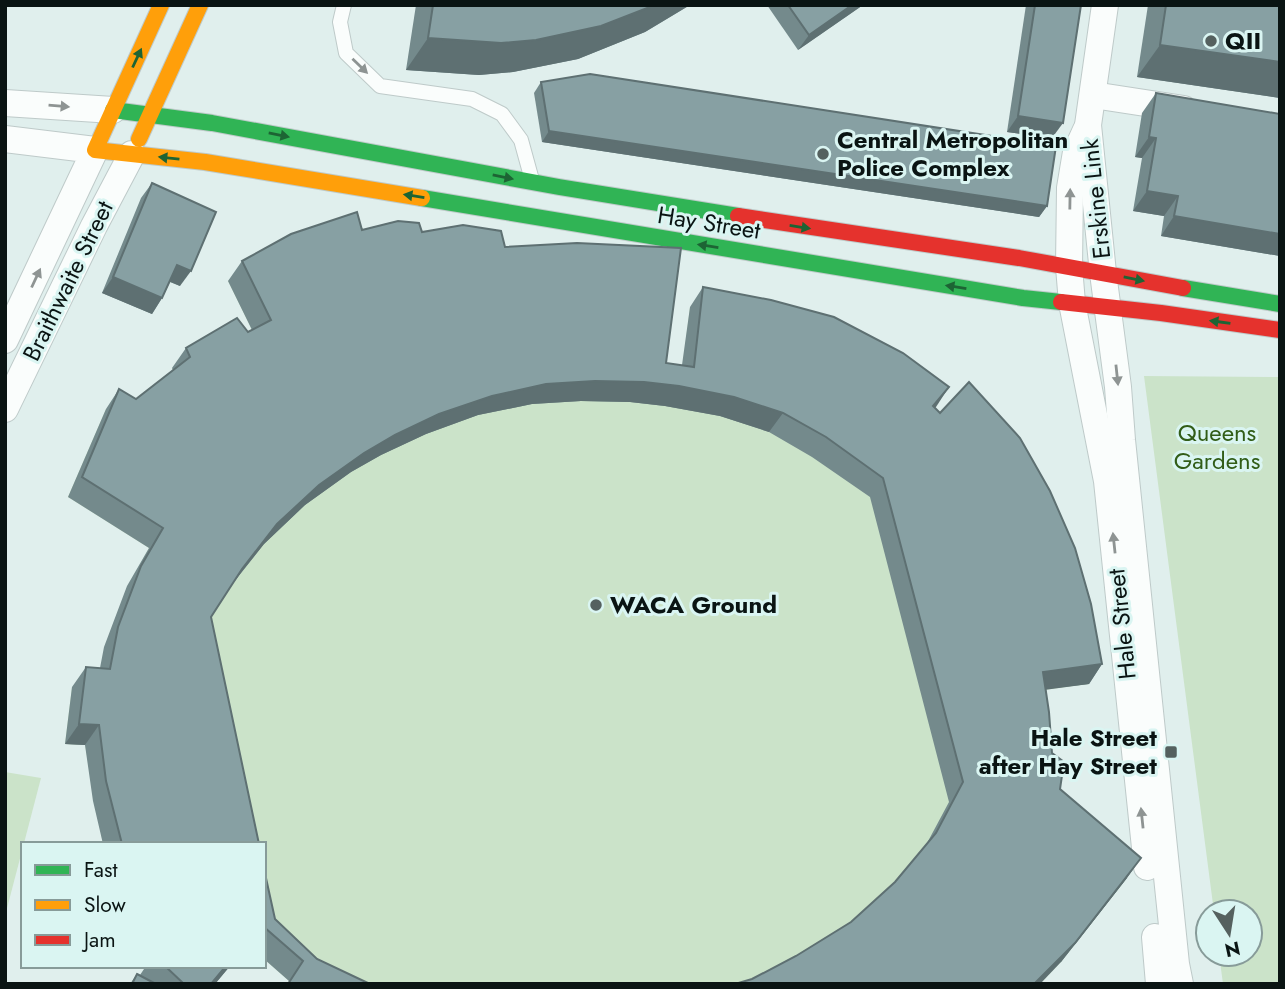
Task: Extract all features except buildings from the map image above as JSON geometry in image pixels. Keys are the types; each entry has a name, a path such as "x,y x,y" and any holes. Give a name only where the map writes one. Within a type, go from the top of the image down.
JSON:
{"main road":[{"path":"95,150 162,5"},
{"path":"132,154 200,5"},
{"name":"Hay Street","path":"113,110 212,123 533,183 814,229 1019,258 1280,304"},
{"name":"Hay Street","path":"95,150 205,162 1024,298 1280,330"}],"street":[{"name":"Erskine Link","path":"1069,267 1070,188 1076,152 1088,125 1105,5"},
{"path":"1093,95 1214,114"},
{"path":"5,103 113,110"},
{"name":"Erskine Link","path":"1088,125 1103,273"},
{"path":"5,139 95,150"},
{"name":"Braithwaite Street","path":"5,340 95,150"},
{"name":"Braithwaite Street","path":"5,409 132,154"},
{"name":"Hale Street","path":"1069,267 1072,303 1107,481 1159,984"},
{"name":"Hale Street","path":"1103,273 1110,307 1180,984"}],"lane":[{"path":"344,5 340,22 346,53 380,86 472,99 502,114 521,140 533,183"}],"green space":[{"name":"WACA Ground","path":"277,253 652,383 680,387 690,307 757,319 920,426 1078,623 1089,684 1029,692 1038,772 1127,878 1061,962 1040,984 287,984 289,981 266,961 266,842 103,842 85,745 65,744 72,687 97,689 105,651 117,616 149,548 68,497 106,409 122,418 176,377 172,368 257,340 228,281"},
{"name":"Queens Gardens","path":"1144,376 1280,377 1280,984 1223,984 1221,968 1264,968 1264,898 1212,898"},
{"path":"5,772 41,778 24,842 21,842 21,855 5,916"}],"traffic: fast":[{"path":"113,110 212,123 559,187 738,216"},
{"path":"422,198 1023,298 1061,302"},
{"path":"1183,288 1280,304"}],"traffic: slow":[{"path":"161,5 95,150 205,162 422,198"},
{"path":"139,139 200,5"}],"traffic: jam":[{"path":"738,216 1019,258 1183,288"},
{"path":"1061,302 1280,330"}],"place":[{"name":"QII","path":"1211,41"},
{"name":"Central Metropolitan Police Complex","path":"823,154"},
{"name":"WACA Ground","path":"596,605"},
{"name":"Hale Street after Hay Street","path":"1171,752"}]}
